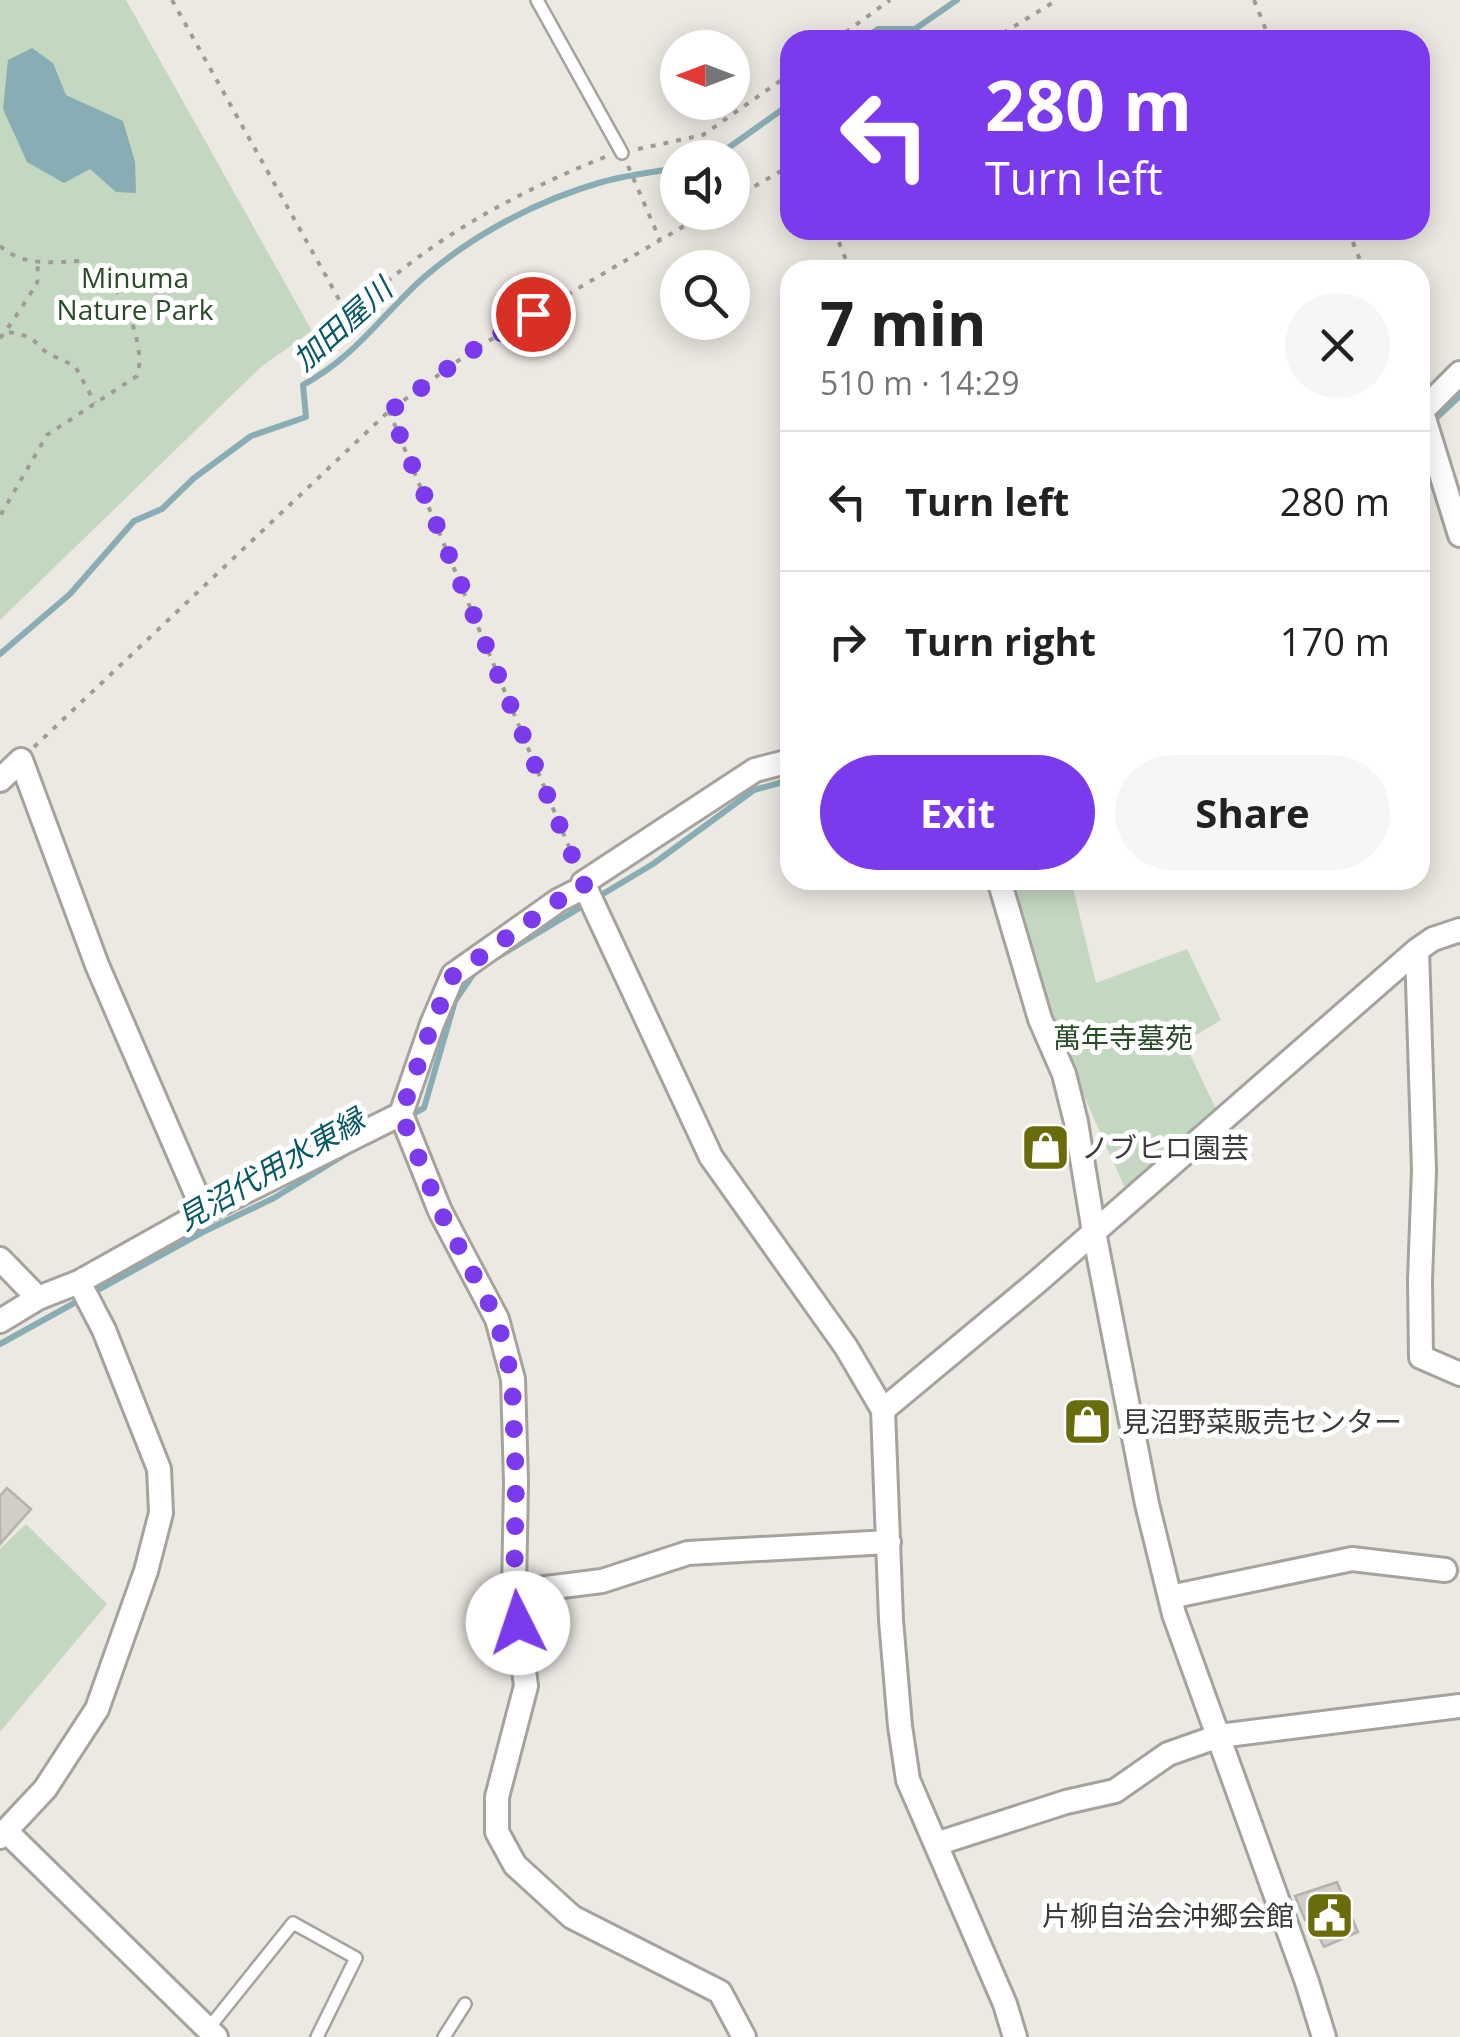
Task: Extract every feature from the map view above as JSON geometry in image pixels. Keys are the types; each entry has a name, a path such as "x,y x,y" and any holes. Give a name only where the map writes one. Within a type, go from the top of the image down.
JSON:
{"street":[{"path":"1430,403 1460,373"},
{"path":"1430,440 1460,535"},
{"path":"0,780 21,760 97,965 204,1212"},
{"path":"583,883 755,770 780,764"},
{"path":"744,2037 720,1992 572,1917 515,1865 496,1832 496,1797 526,1686 514,1592 516,1482 512,1379 497,1319 440,1211 401,1114 453,976 559,900 585,887 711,1157 846,1347 884,1410 900,1726 908,1780 1005,2004 1015,2037"},
{"path":"1001,890 1040,1019 1064,1074 1076,1122 1147,1504 1170,1596 1192,1669 1324,2037"},
{"path":"884,1410 1417,950 1433,938 1460,930"},
{"path":"1417,950 1424,1170 1421,1358 1460,1374"},
{"path":"0,1321 204,1212 401,1114"},
{"path":"0,1259 38,1298"},
{"path":"79,1282 104,1330 159,1469 161,1513 146,1571 97,1709 45,1789 3,1834 212,2033"},
{"path":"514,1592 602,1581 688,1553 889,1542"},
{"path":"1170,1596 1352,1559 1444,1570"},
{"path":"936,1844 1066,1802 1115,1791 1168,1754 1218,1736 1460,1706"}],"lane":[{"path":"538,0 625,158"},
{"path":"212,2033 292,1923 356,1958 317,2037"},
{"path":"444,2037 465,2004"}],"path":[{"path":"172,0 341,303 360,305 404,264 550,178 703,135 780,81"},
{"path":"849,30 890,0"},
{"path":"1008,30 1056,0"},
{"path":"1254,0 1266,30"},
{"path":"625,158 660,240"},
{"path":"750,188 780,172"},
{"path":"21,760 390,411 470,352 677,230"},
{"path":"0,246 13,256 34,263 82,261 117,291 141,365 138,376 48,435 0,516"},
{"path":"0,338 9,332 20,305 36,286 38,266"},
{"path":"9,332 30,337 48,352 76,366 95,403"},
{"path":"390,411 583,883"}],"green space":[{"name":"Minuma Nature Park","path":"0,0 126,0 312,331 262,366 0,620"},
{"name":"萬年寺墓苑","path":"1011,890 1073,890 1096,983 1187,949 1221,1020 1184,1042 1217,1111 1125,1188 1043,1004"},
{"path":"26,1524 107,1604 0,1732 0,1549"}],"water":[{"path":"32,48 53,63 66,95 123,121 135,162 136,193 116,192 90,169 64,183 27,162 3,109 8,60"}],"building":[{"path":"7,1488 31,1509 0,1544 0,1496"},
{"path":"1337,1882 1358,1932 1324,1947 1308,1919 1305,1920 1295,1896"}],"waterway":[{"name":"加田屋川","path":"877,30 915,29 957,0"},
{"name":"加田屋川","path":"739,140 780,111"},
{"name":"加田屋川","path":"0,654 70,594 134,521 162,509 194,478 251,436 306,417 303,385 338,362 441,263 507,221 554,199 621,177 660,171"},
{"name":"見沼代用水東縁","path":"1432,422 1460,396"},
{"name":"見沼代用水東縁","path":"491,961 653,864 754,790 780,783"},
{"name":"見沼代用水東縁","path":"407,1117 424,1108 455,1001 476,970"},
{"name":"見沼代用水東縁","path":"0,1344 203,1232 274,1198 349,1152"}],"place":[{"name":"ノブヒロ園芸","path":"1046,1148"},
{"name":"見沼野菜販売センター","path":"1087,1422"},
{"name":"片柳自治会沖郷会館","path":"1329,1916"}],"route":[{"path":"518,1623 514,1592 516,1482 512,1379 497,1319 440,1211 401,1114 453,976 559,900 585,887 390,411 470,352 533,314"}]}
